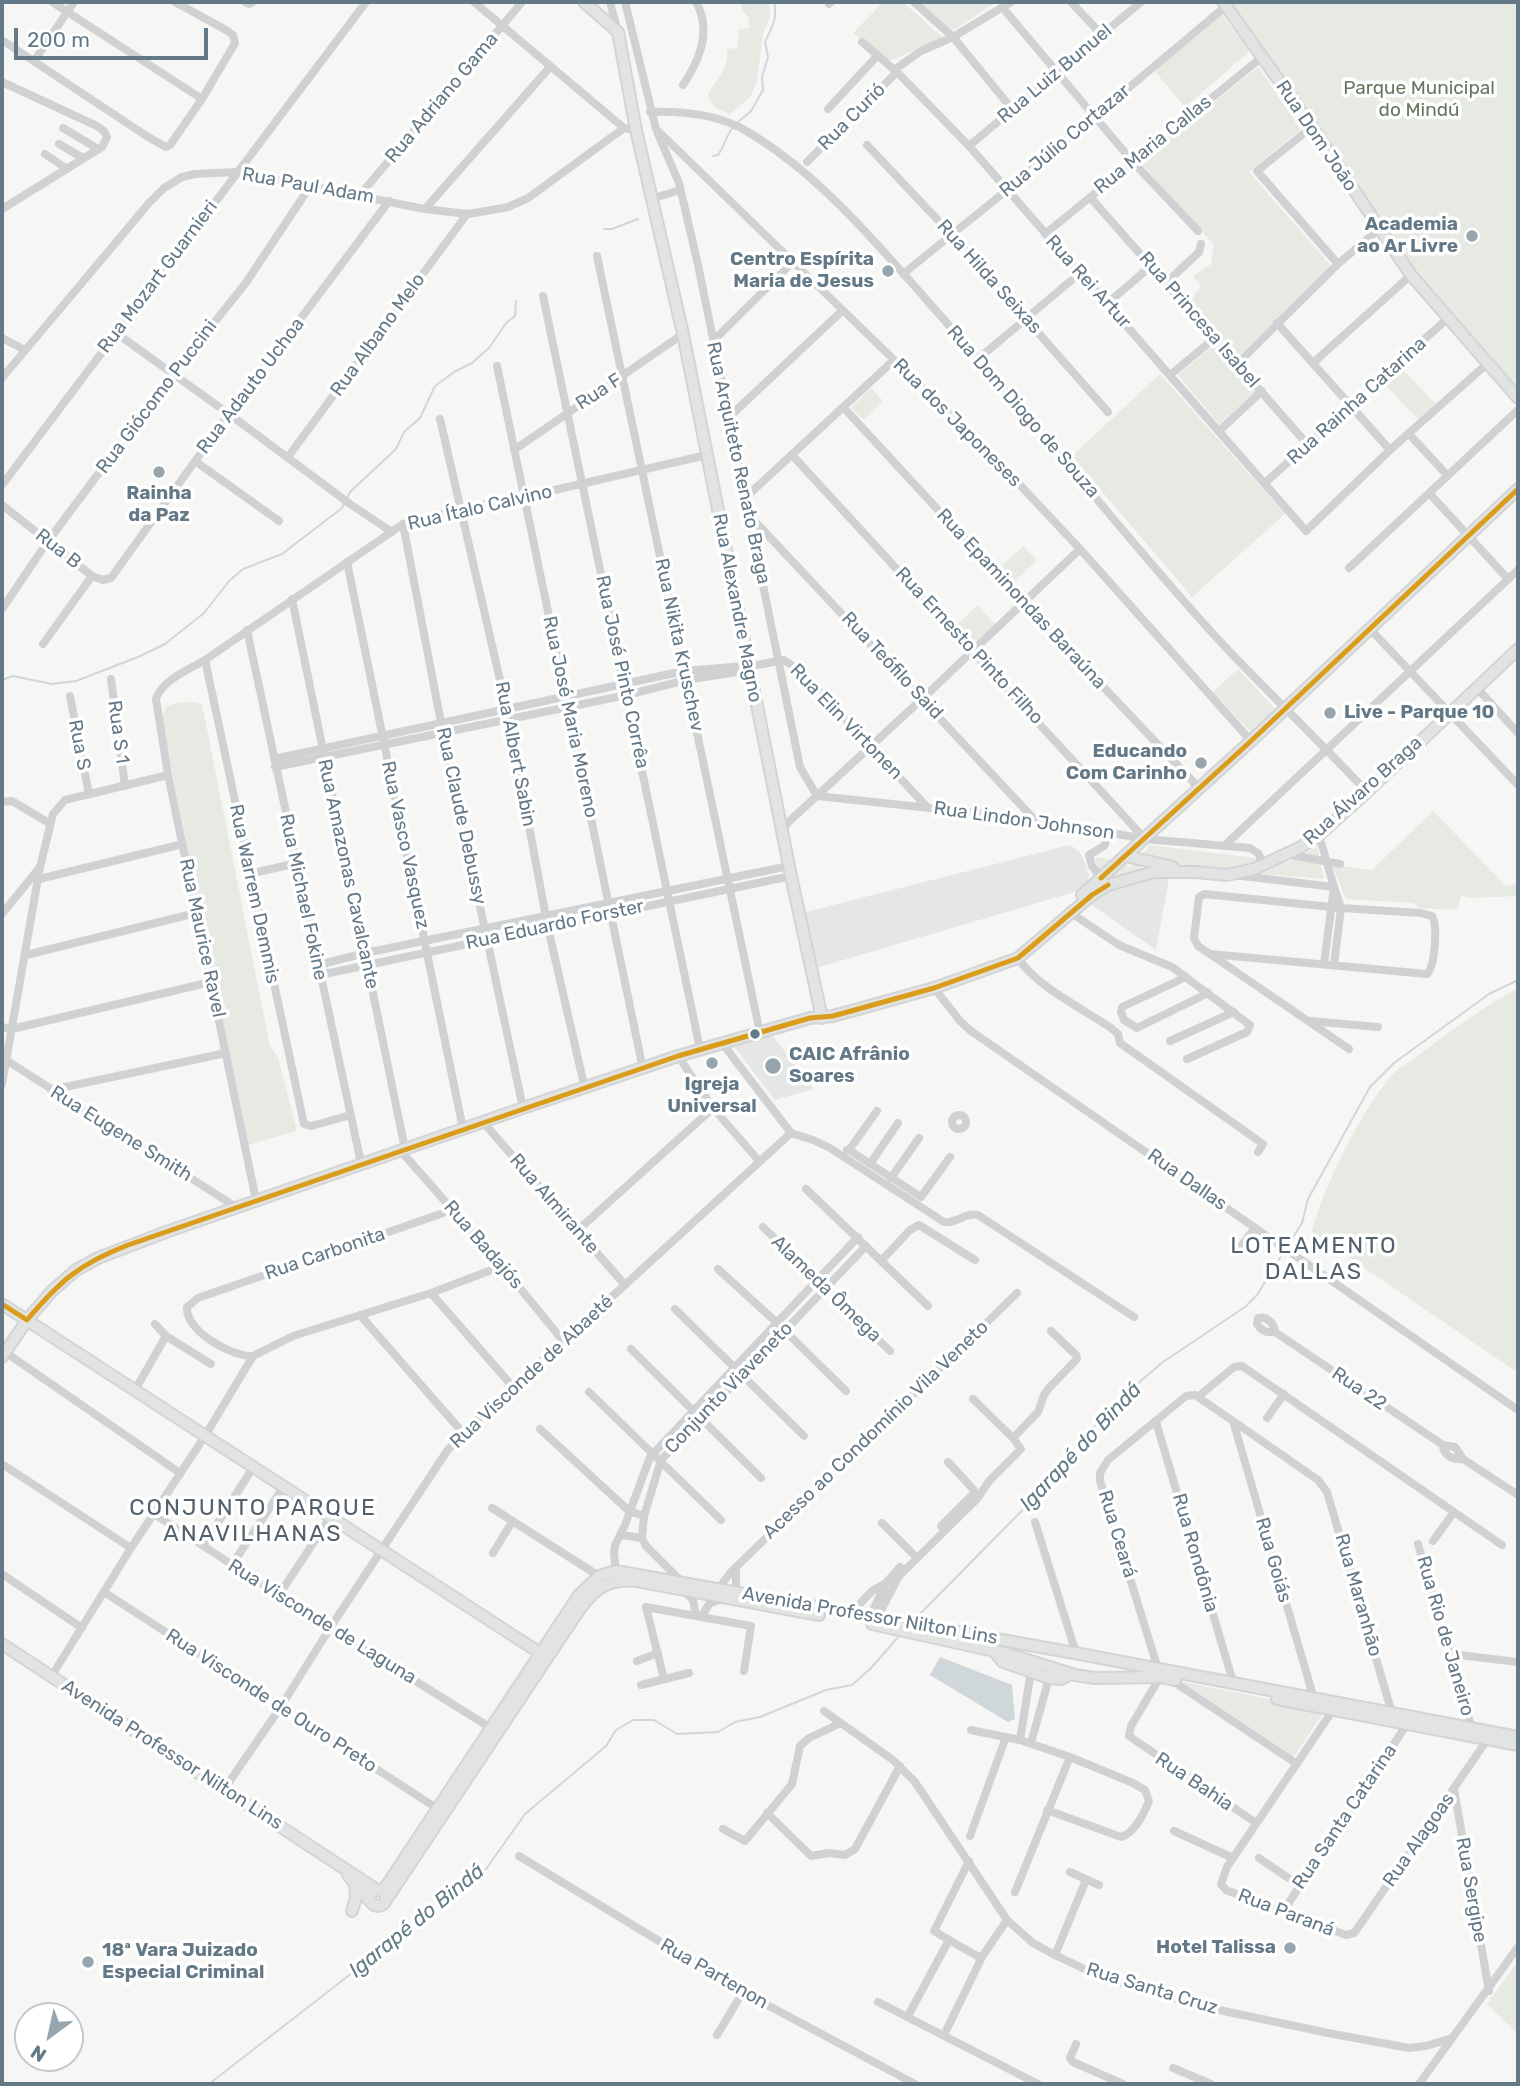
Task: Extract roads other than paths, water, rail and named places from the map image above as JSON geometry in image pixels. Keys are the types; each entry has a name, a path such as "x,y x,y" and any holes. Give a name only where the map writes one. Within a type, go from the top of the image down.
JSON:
{"main road":[{"path":"584,2 618,32"},
{"name":"Rua Dom João","path":"1224,4 1312,127 1411,275 1518,398"},
{"name":"Rua Alexandre Magno","path":"618,32 630,129 651,199 683,334 751,667 817,1016"},
{"path":"817,1016 934,988 1018,958 1071,914 1126,856 1518,489"},
{"name":"Rua Álvaro Braga","path":"1105,881 1154,872 1227,875 1262,865 1319,835 1518,649"},
{"path":"1126,856 1196,872"},
{"path":"3,1354 27,1320 62,1281 86,1264 166,1232 361,1163 678,1056 984,965 1014,953 1105,881"},
{"path":"2,1304 540,1653"},
{"name":"Avenida Professor Nilton Lins","path":"342,1868 370,1902 379,1906 382,1894 579,1595 599,1576 616,1571 914,1629 1073,1674 1095,1678 1162,1675 1234,1685 1518,1737"},
{"name":"Avenida Professor Nilton Lins","path":"382,1894 591,1595 617,1580 682,1585"},
{"name":"Avenida Professor Nilton Lins","path":"727,1593 878,1618 900,1626"},
{"name":"Avenida Professor Nilton Lins","path":"914,1629 1078,1654 1162,1675 1518,1745"},
{"name":"Avenida Professor Nilton Lins","path":"2,1644 225,1788 382,1894"},
{"path":"994,1651 1003,1662 1049,1678 1061,1679 1073,1674 1078,1654"},
{"path":"1095,1678 1098,1658"},
{"path":"352,1911 356,1898 355,1883"}],"street":[{"path":"52,2 202,99"},
{"path":"34,61 74,2"},
{"path":"2,40 148,137 163,146 170,145 202,99 235,43 233,36 175,2"},
{"path":"245,2 253,2"},
{"name":"Rua Mozart Guarnieri","path":"2,485 6,472 116,333 366,2"},
{"path":"474,2 630,129"},
{"name":"Rua Adriano Gama","path":"360,195 522,2"},
{"name":"Rua Alexandre Magno","path":"610,2 618,32"},
{"path":"625,2 651,115"},
{"path":"683,85 695,68 703,39 702,11 696,2"},
{"path":"914,2 953,37 1012,109"},
{"name":"Rua Curió","path":"807,162 895,71 920,51 953,37 1011,2"},
{"path":"1071,2 1101,34"},
{"name":"Rua Luiz Bunuel","path":"969,146 1141,2"},
{"name":"Rua Júlio Cortazar","path":"903,274 1095,116 1224,4"},
{"path":"1002,7 1133,162 1198,231"},
{"name":"Rua Rei Artur","path":"862,42 895,71 969,146 1306,531 1390,450"},
{"name":"Rua Curió","path":"828,109 878,55"},
{"name":"Rua Maria Callas","path":"1045,234 1262,57"},
{"path":"425,209 550,66"},
{"path":"2,82 104,131 107,137 98,149 2,208"},
{"name":"Rua Dom Diogo de Souza","path":"651,115 682,112 720,120 746,131 784,157 856,222 978,359 1184,600 1367,792"},
{"name":"Rua dos Japoneses","path":"651,115 656,130 987,450 1080,549 1251,741"},
{"path":"1312,127 1256,171 1338,264"},
{"path":"64,128 98,149"},
{"name":"Rua Paul Adam","path":"4,372 149,203 164,188 182,177 237,172 425,209 467,214 508,207 528,198 630,129"},
{"name":"Rua Arquiteto Renato Braga","path":"656,130 680,190 800,766 817,796"},
{"path":"59,144 83,158"},
{"name":"Rua Hilda Seixas","path":"867,145 951,234 1108,412"},
{"path":"45,154 66,169"},
{"name":"Rua Giócomo Puccini","path":"2,609 48,541 173,374 245,284 311,185"},
{"path":"651,199 680,190"},
{"name":"Rua Princesa Isabel","path":"1090,197 1308,444"},
{"name":"Rua Adauto Uchoa","path":"116,572 229,414 389,201"},
{"name":"Rua Albano Melo","path":"288,457 467,214"},
{"path":"1238,363 1338,264 1379,229"},
{"path":"1167,282 1199,252 1201,244"},
{"name":"Rua Nikita Kruschev","path":"597,256 760,1033"},
{"path":"713,341 794,261"},
{"path":"1108,303 1152,265"},
{"path":"978,359 1080,273"},
{"path":"1313,363 1411,275"},
{"name":"Rua José Pinto Corrêa","path":"543,296 700,1049"},
{"path":"728,418 842,311"},
{"name":"Rua Rainha Catarina","path":"1265,483 1448,318"},
{"path":"1277,323 1390,450 1488,363"},
{"path":"116,333 392,532"},
{"name":"Rua F","path":"514,450 683,334"},
{"path":"2,338 25,350"},
{"path":"1170,376 1215,338"},
{"path":"745,498 894,360"},
{"name":"Rua José Maria Moreno","path":"497,366 643,1069"},
{"path":"1219,431 1262,391"},
{"name":"Rua Epaminondas Baraúna","path":"844,408 1199,788"},
{"path":"1349,568 1518,410"},
{"name":"Rua Albert Sabin","path":"440,419 508,715 548,928 585,1089"},
{"path":"1409,434 1447,475"},
{"name":"Rua Ítalo Calvino","path":"171,680 205,660 403,524 707,455"},
{"name":"Rua Ernesto Pinto Filho","path":"792,455 974,650 1144,839"},
{"path":"195,461 279,521"},
{"path":"1429,493 1508,579"},
{"name":"Rua B","path":"2,505 92,576 107,580 116,572"},
{"name":"Rua Teófilo Said","path":"749,515 1034,819"},
{"name":"Rua Claude Debussy","path":"403,524 442,728 523,1108"},
{"path":"782,828 1080,549"},
{"name":"Rua Vasco Vasquez","path":"347,562 463,1129"},
{"path":"1224,846 1518,570"},
{"path":"43,644 92,576"},
{"name":"Rua Amazonas Cavalcante","path":"292,599 403,1149"},
{"path":"1369,628 1518,785"},
{"name":"Rua Michael Fokine","path":"247,629 361,1163"},
{"name":"Rua Warrem Demmis","path":"205,660 304,1124 306,1126 351,1115"},
{"name":"Rua Elin Virtonen","path":"685,676 751,667 779,660 788,661 927,807"},
{"path":"508,715 625,685 685,676"},
{"path":"275,763 508,715 569,707 626,695 685,676"},
{"name":"Rua S 1","path":"111,679 125,786"},
{"name":"Rua Maurice Ravel","path":"171,680 157,694 156,699 168,775 256,1200"},
{"path":"1476,687 1518,733"},
{"name":"Rua S","path":"70,696 89,793"},
{"path":"2,1084 40,867 49,823 57,807 65,800 89,793 168,775"},
{"name":"Rua Lindon Johnson","path":"817,796 1034,819 1144,839 1255,849 1262,865"},
{"path":"2,802 12,801 49,823"},
{"path":"1105,881 1092,866 1089,855 1104,846 1110,833"},
{"path":"1319,835 1341,908 1334,965"},
{"path":"39,879 183,845"},
{"path":"1285,854 1340,864"},
{"path":"249,874 297,863"},
{"path":"2,914 40,867"},
{"name":"Rua Eduardo Forster","path":"319,970 427,952 608,903 790,871"},
{"path":"1227,875 1334,887"},
{"name":"Rua Eduardo Forster","path":"319,970 365,953 425,942 548,928 669,901 728,883"},
{"path":"1324,964 1334,887"},
{"path":"1210,954 1427,974 1432,965 1436,926 1430,915 1204,894 1198,901 1195,943 1210,954 1307,1021 1349,1049"},
{"path":"26,955 196,913"},
{"path":"1071,914 1119,945 1162,961 1248,1022 1250,1028 1247,1032 1187,1059"},
{"path":"1018,958 1028,971 1111,1028 1118,1034 1120,1043 1263,1144 1258,1152"},
{"path":"1186,977 1122,1007 1124,1020 1137,1028 1209,993"},
{"path":"2,1027 12,1029 211,982"},
{"name":"Rua Dallas","path":"934,988 967,1027 1518,1410"},
{"path":"1170,1041 1234,1012"},
{"path":"1307,1021 1378,1027"},
{"path":"722,1043 791,1133 813,1140 840,1155 925,1212 948,1223 968,1214 978,1215 1134,1317"},
{"path":"51,1090 226,1053"},
{"path":"678,1056 713,1108 759,1161"},
{"name":"Rua Eugene Smith","path":"6,1060 236,1207"},
{"path":"577,1231 713,1108"},
{"path":"840,1155 849,1150 877,1111"},
{"name":"Rua Almirante","path":"483,1122 625,1285"},
{"path":"870,1164 898,1123"},
{"name":"Rua Visconde de Abaeté","path":"225,1788 447,1451 463,1433 791,1133"},
{"path":"891,1178 919,1138"},
{"name":"Rua Badajós","path":"403,1149 564,1342"},
{"path":"849,1150 921,1197 950,1157"},
{"path":"806,1189 929,1306"},
{"name":"Rua Carbonita","path":"253,1356 235,1354 200,1333 186,1314 187,1307 198,1298 452,1210"},
{"path":"881,1261 910,1230 919,1225 975,1260"},
{"name":"Alameda Ômega","path":"763,1227 890,1351"},
{"path":"1242,1245 1255,1228"},
{"path":"616,1571 614,1553 647,1462 653,1453 858,1237"},
{"name":"Conjunto Viaveneto","path":"642,1538 650,1492 661,1460 866,1247"},
{"path":"51,1676 205,1436 253,1356 293,1336 431,1293 502,1266"},
{"path":"719,1269 846,1391"},
{"path":"431,1293 513,1387"},
{"name":"Acesso ao Condomínio Vila Veneto","path":"727,1593 724,1578 1017,1293"},
{"path":"675,1309 804,1436"},
{"path":"359,1315 463,1433"},
{"path":"155,1324 166,1336 211,1364"},
{"path":"1013,1438 1038,1412 1049,1388 1077,1359 1051,1331"},
{"name":"Rua 22","path":"1275,1332 1443,1445 1455,1447 1463,1459 1518,1496"},
{"path":"135,1390 166,1336"},
{"path":"631,1349 761,1478"},
{"path":"3,1354 180,1473"},
{"path":"1199,1396 1238,1365 1502,1545"},
{"path":"589,1392 721,1520"},
{"path":"1267,1418 1284,1394"},
{"path":"1156,1422 1186,1396 1199,1396 1233,1420"},
{"path":"878,1618 894,1584 907,1567 977,1499 989,1480 1021,1449 974,1399"},
{"name":"Rua Maranhão","path":"1233,1420 1318,1480 1331,1499 1392,1713"},
{"name":"Rua Goiás","path":"1233,1420 1314,1699"},
{"name":"Rua Ceará","path":"1156,1422 1108,1460 1100,1473 1100,1481 1162,1675"},
{"name":"Rua Rondônia","path":"1156,1422 1234,1685"},
{"path":"540,1429 629,1511 645,1516"},
{"path":"851,1613 872,1591 886,1583 973,1494 972,1486 948,1462"},
{"path":"2,1464 131,1548"},
{"path":"203,1546 254,1466"},
{"path":"232,1565 284,1486"},
{"path":"638,1490 650,1492"},
{"path":"492,1508 599,1576"},
{"path":"1433,1541 1454,1512"},
{"name":"Rua Visconde de Laguna","path":"154,1514 491,1728"},
{"path":"279,1595 331,1516"},
{"path":"493,1553 512,1522"},
{"path":"1035,1522 1078,1654"},
{"path":"882,1523 913,1554"},
{"path":"621,1535 642,1538 693,1600 698,1616"},
{"name":"Rua Rio de Janeiro","path":"1418,1544 1472,1728"},
{"path":"698,1616 710,1603 727,1593 736,1567"},
{"path":"2,1574 82,1628"},
{"path":"878,1618 886,1583"},
{"name":"Rua Visconde de Ouro Preto","path":"104,1592 438,1809"},
{"path":"693,1600 710,1603"},
{"path":"664,1679 646,1607 751,1626 744,1671"},
{"path":"637,1661 658,1653"},
{"path":"1450,1654 1518,1662"},
{"path":"1020,1740 1031,1671"},
{"path":"641,1685 688,1674"},
{"path":"1162,1675 1297,1764"},
{"name":"Rua Bahia","path":"1162,1675 1128,1731 1131,1740 1256,1824"},
{"path":"1031,1743 1049,1678"},
{"path":"1028,1696 1039,1711"},
{"path":"1174,1830 1233,1858 1333,1710"},
{"name":"Rua Santa Cruz","path":"824,1711 900,1766 921,1790 1007,1920 1033,1943 1055,1955 1095,1974 1136,1988 1205,2007 1328,2033 1409,2048 1452,2038"},
{"path":"723,1829 745,1841 792,1784 800,1746 809,1738 841,1723"},
{"name":"Rua Santa Catarina","path":"1284,1910 1407,1724"},
{"path":"971,1730 1020,1740 1070,1757 1133,1783 1145,1790 1149,1801 1129,1835 1121,1837 1047,1810"},
{"path":"970,1836 1006,1737"},
{"name":"Rua Alagoas","path":"1346,1935 1357,1929 1486,1740"},
{"path":"1015,1892 1070,1757"},
{"path":"767,1813 811,1857 829,1853 845,1856 855,1849 900,1766"},
{"name":"Rua Sergipe","path":"1454,1789 1489,1991"},
{"name":"Rua Partenon","path":"519,1856 743,1992 915,2084"},
{"name":"Rua Paraná","path":"1233,1858 1221,1879 1226,1890 1346,1935"},
{"path":"1259,1858 1300,1886"},
{"path":"969,1861 934,1931 979,1957"},
{"path":"1070,1872 1099,1885"},
{"path":"1055,1955 1086,1880"},
{"path":"944,2035 982,1958 1007,1920"},
{"path":"909,2014 949,1940"},
{"path":"1419,2084 1489,1991 1518,1947"},
{"path":"716,2035 743,1992"},
{"path":"878,2002 1038,2084"},
{"path":"1076,2044 1071,2060 1123,2084"},
{"path":"1173,2068 1211,2084"}],"waterway":[{"path":"737,123 751,111 763,90 762,77 768,57 765,42 774,22 775,2"},
{"path":"713,156 718,155 733,127"},
{"path":"604,229 612,229 638,219"},
{"path":"347,498 350,492 396,449 404,432 420,418 435,386 472,363 489,348 506,323 515,316 516,301"},
{"path":"2,680 13,676 52,684 76,681 165,644 204,613 229,581 243,569 282,554 342,508 344,503"},
{"name":"Igarapé do Bindá","path":"1288,1245 1302,1223 1308,1199 1370,1087 1394,1063 1489,994 1518,980"},
{"name":"Igarapé do Bindá","path":"917,1617 1065,1467 1098,1422 1129,1391 1163,1362 1245,1307 1257,1295 1283,1253"},
{"name":"Igarapé do Bindá","path":"209,2084 486,1869 525,1814 606,1746 616,1730 633,1720 654,1720 677,1734 718,1732 735,1722 760,1717 826,1690 852,1685 900,1635"}],"place":[{"name":"Academia ao Ar Livre","path":"1472,236"},
{"name":"Centro Espírita Maria de Jesus","path":"888,271"},
{"name":"Rainha da Paz","path":"159,472"},
{"name":"Live - Parque 10","path":"1330,713"},
{"name":"Educando Com Carinho","path":"1201,763"},
{"name":"Igreja Universal","path":"712,1063"},
{"name":"CAIC Afrânio Soares","path":"773,1066"},
{"name":"Hotel Talissa","path":"1290,1948"},
{"name":"18ª Vara Juizado Especial Criminal","path":"88,1962"}],"district":[{"name":"LOTEAMENTO DALLAS","path":"1314,1259"},
{"name":"CONJUNTO PARQUE ANAVILHANAS","path":"253,1521"}],"park label":[{"name":"Parque Municipal do Mindú","path":"1419,100"}]}
